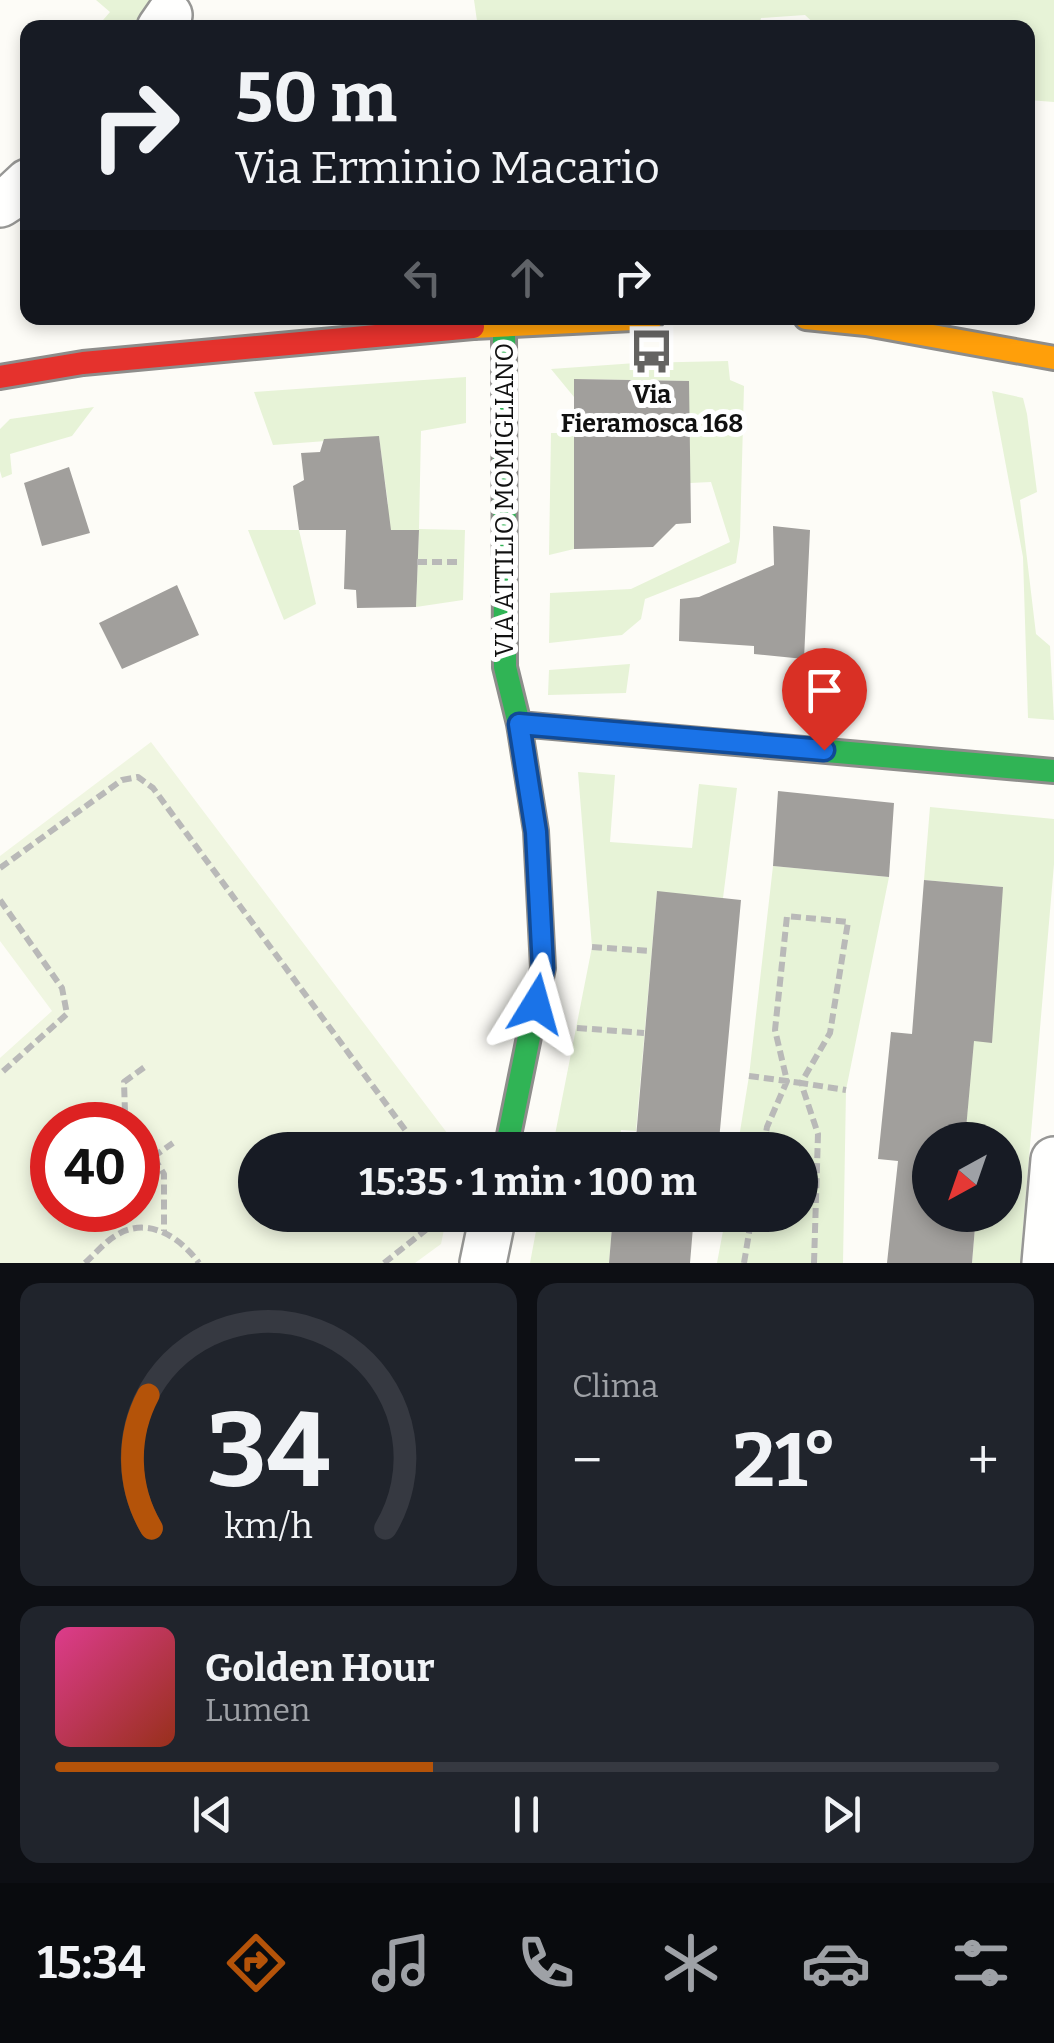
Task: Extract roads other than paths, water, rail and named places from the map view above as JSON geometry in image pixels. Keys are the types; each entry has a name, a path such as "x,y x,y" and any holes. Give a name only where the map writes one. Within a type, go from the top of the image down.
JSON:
{"street":[{"path":"0,376 83,363 493,325"},
{"name":"VIA ATTILIO MOMIGLIANO","path":"504,325 505,667 519,724 536,832 543,968 510,1132"},
{"path":"872,325 1054,358"},
{"path":"519,724 1054,770"},
{"path":"1045,1263 1054,1160"},
{"path":"484,1263 490,1232"}],"place":[{"name":"Via Fieramosca 168","path":"652,351"}]}
